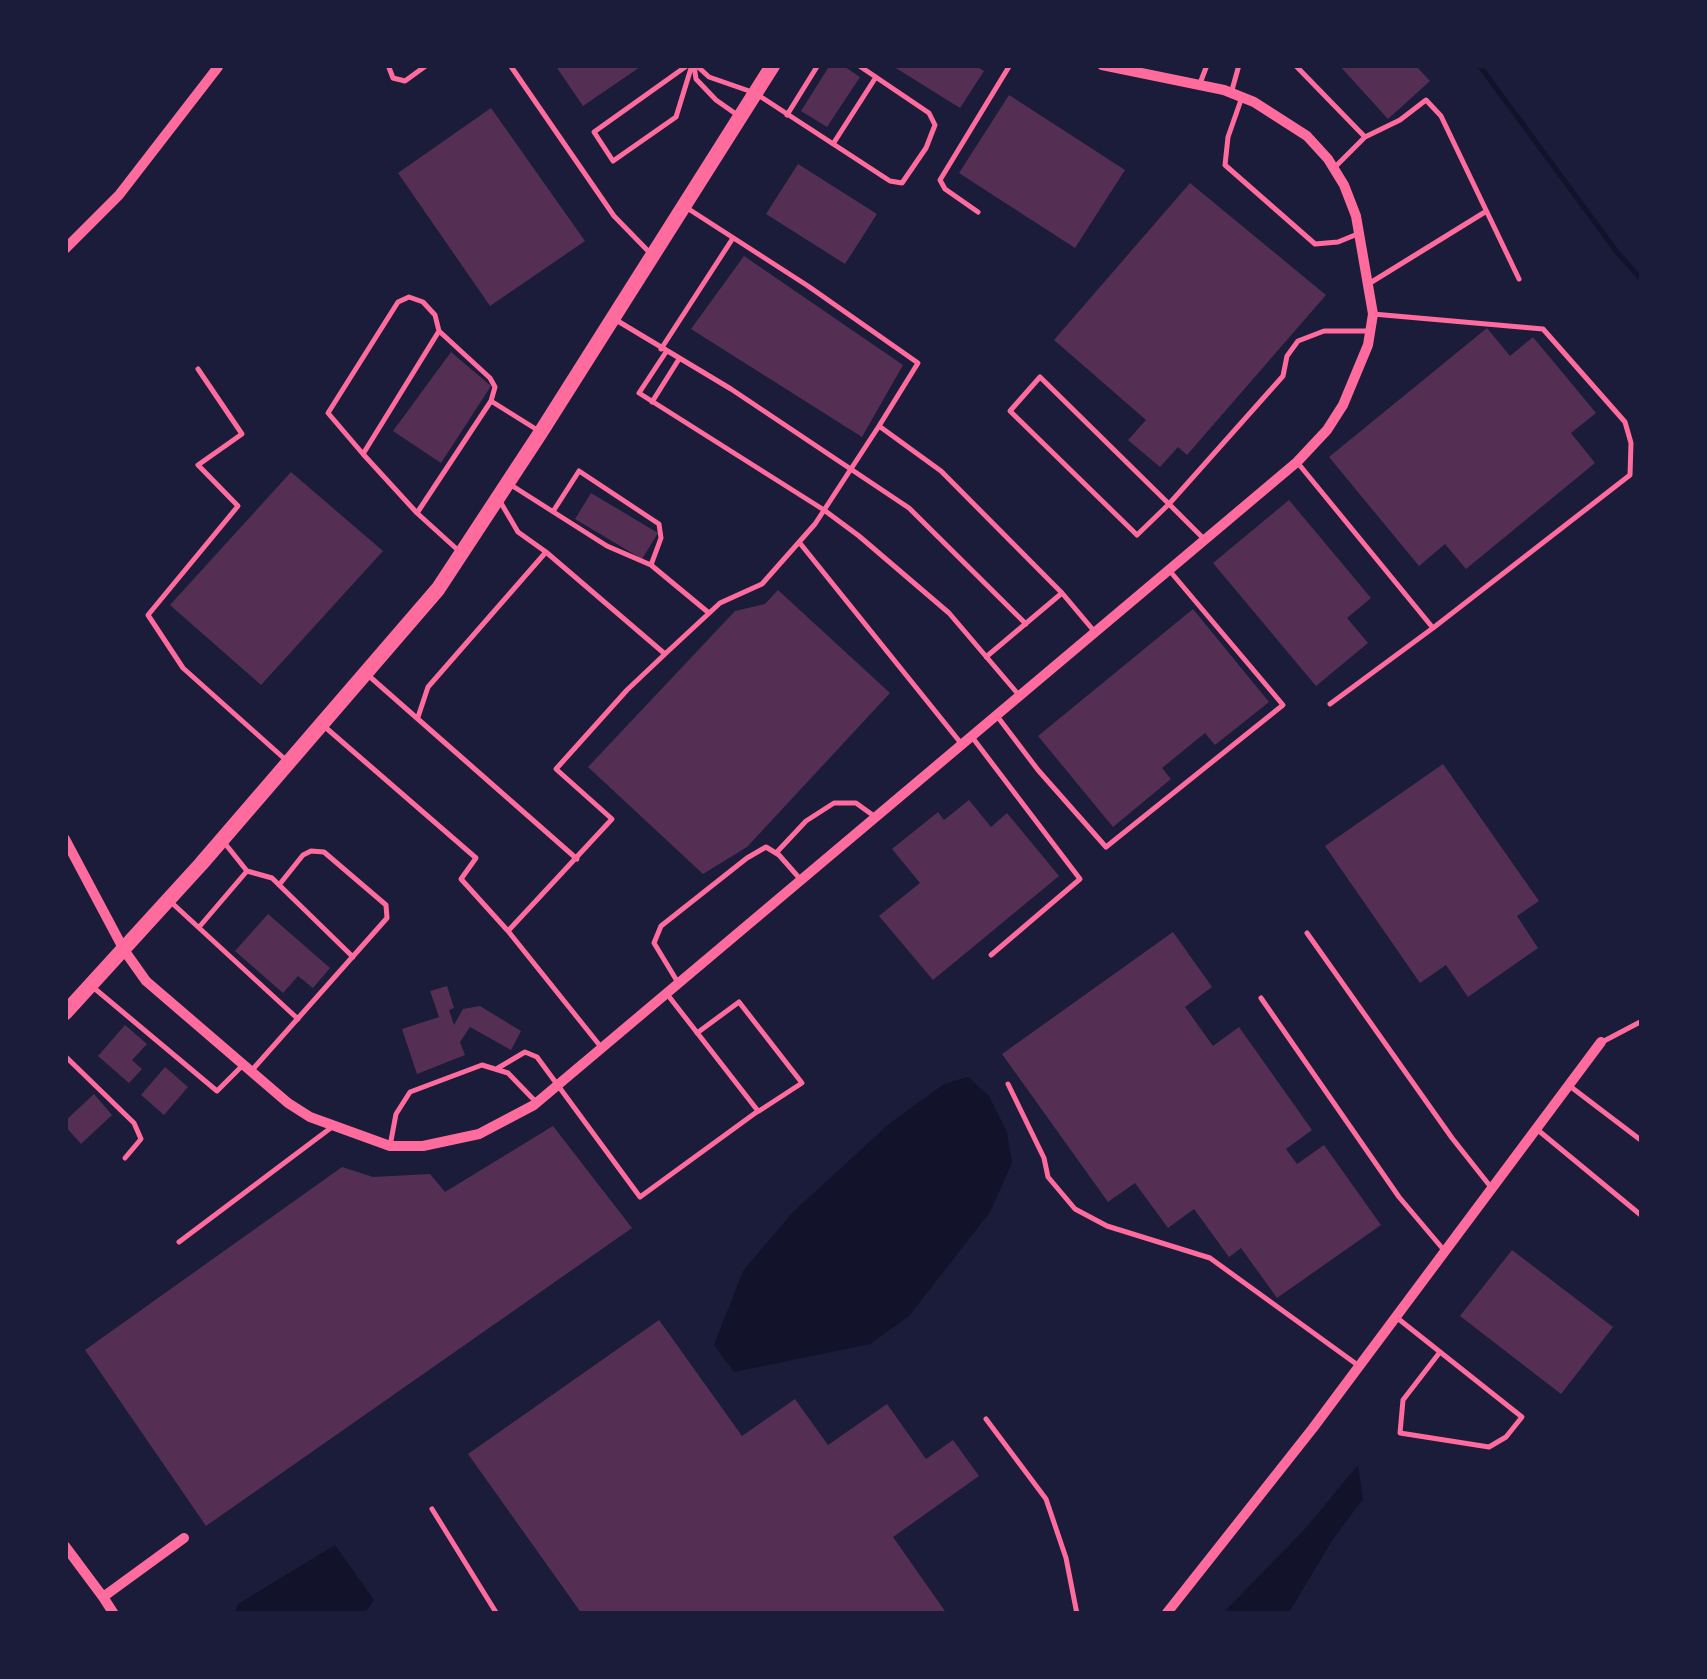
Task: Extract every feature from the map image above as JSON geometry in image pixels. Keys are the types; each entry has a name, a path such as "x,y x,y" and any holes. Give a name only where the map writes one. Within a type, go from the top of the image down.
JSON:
{"main road":[{"path":"65,1012 168,901 428,602 509,484 773,65"}],"street":[{"path":"65,838 124,950 146,981 288,1104 332,1127 390,1146 423,1146 466,1138 509,1121 536,1103 1297,462 1327,430 1343,404 1357,378 1372,314 1360,233 1334,168 1307,136 1237,95 1102,65"},
{"path":"65,249 130,182 218,67"},
{"path":"1166,1614 1359,1366 1601,1042"},
{"path":"103,1597 184,1538"},
{"path":"65,1546 114,1614"}],"lane":[{"path":"388,65 393,78 405,81 426,65"},
{"path":"510,65 614,216 653,256"},
{"path":"693,65 676,117 613,161 594,132 693,65"},
{"path":"693,65 708,77 756,93 890,181 902,183 912,173 935,125 930,113 858,65"},
{"path":"693,65 696,79 737,114 738,121"},
{"path":"787,115 818,65"},
{"path":"978,212 944,189 940,180 1010,65"},
{"path":"1199,86 1207,65"},
{"path":"1240,65 1225,165 1315,244 1338,242 1360,233"},
{"path":"1295,65 1364,137"},
{"path":"833,144 876,77"},
{"path":"1334,168 1364,137 1400,120 1426,100 1441,116 1519,279"},
{"path":"508,930 612,819 556,769 626,690 720,603 762,584 824,510 918,363 684,206"},
{"path":"1370,283 1484,212"},
{"path":"733,238 639,393 824,510 949,614 1020,696"},
{"path":"417,514 491,401 495,386 439,331 435,315 423,302 408,296 398,302 328,413 417,514 462,554"},
{"path":"1330,704 1630,475 1631,443 1624,422 1543,329 1372,314"},
{"path":"614,318 909,508 1026,624"},
{"path":"362,454 439,331"},
{"path":"1205,540 1169,504 1040,377 1010,411 1137,535 1169,504 1283,376 1287,356 1298,341 1324,332 1370,332"},
{"path":"652,402 679,359"},
{"path":"198,369 242,434 198,465 238,506 148,615 182,668 289,763"},
{"path":"491,401 542,432"},
{"path":"879,426 942,471 1062,593 1095,633"},
{"path":"1297,462 1434,628"},
{"path":"554,511 579,470 659,524 661,538 650,565"},
{"path":"509,484 608,546 650,565 709,613"},
{"path":"499,498 518,532 665,654"},
{"path":"799,542 962,745"},
{"path":"418,717 428,687 546,552"},
{"path":"997,716 1106,848 1283,705 1170,570"},
{"path":"986,657 1062,593"},
{"path":"367,674 577,859"},
{"path":"323,724 476,858 461,879 508,930 602,1048"},
{"path":"972,737 1080,879 990,956"},
{"path":"776,853 806,821 834,803 856,804 876,817"},
{"path":"222,840 247,871 272,878 353,957"},
{"path":"679,984 654,943 660,926 766,847 802,880"},
{"path":"91,986 217,1091 298,1019 387,918 386,905 324,852 302,855 280,885"},
{"path":"200,926 247,871"},
{"path":"168,901 298,1019"},
{"path":"1306,933 1492,1188"},
{"path":"667,994 758,1111"},
{"path":"1261,998 1399,1197 1446,1251"},
{"path":"498,1068 516,1055 531,1053 640,1197 802,1083 740,1002 698,1033"},
{"path":"1601,1042 1642,1020"},
{"path":"65,1056 134,1123 141,1139 125,1158"},
{"path":"390,1146 396,1114 410,1092 482,1065 508,1072 536,1103"},
{"path":"1008,1084 1044,1158 1048,1177 1075,1209 1107,1226 1210,1258 1359,1366"},
{"path":"1569,1085 1642,1141"},
{"path":"179,1242 332,1127"},
{"path":"1536,1129 1642,1216"},
{"path":"1396,1317 1522,1417 1506,1437 1488,1447 1400,1433 1404,1400 1440,1352"},
{"path":"986,1420 1046,1499 1066,1558 1077,1614"},
{"path":"432,1508 497,1614"}],"shaded area":[{"path":"968,1077 989,1096 1007,1132 1012,1163 990,1212 909,1316 870,1344 734,1372 714,1345 743,1271 793,1212 889,1124 944,1084"},
{"path":"1358,1465 1363,1499 1333,1539 1288,1614 1222,1614 1304,1530"},
{"path":"335,1545 374,1600 364,1614 234,1614 238,1604"}],"building":[{"path":"555,65 643,65 583,106"},
{"path":"830,65 842,65 860,77 827,127 801,111"},
{"path":"891,65 974,65 984,71 960,108"},
{"path":"1339,65 1415,65 1430,81 1388,119"},
{"path":"1009,95 1125,170 1075,248 959,173"},
{"path":"491,108 585,241 490,306 398,173"},
{"path":"798,164 877,214 845,264 766,214"},
{"path":"1190,183 1326,295 1187,455 1178,447 1160,467 1128,440 1146,420 1054,340"},
{"path":"744,256 903,365 862,437 691,329"},
{"path":"1487,328 1510,356 1533,337 1596,413 1571,433 1595,463 1466,569 1445,544 1419,566 1329,457"},
{"path":"451,352 491,386 441,463 393,431"},
{"path":"291,472 383,551 261,685 170,605"},
{"path":"591,493 658,533 642,559 575,519"},
{"path":"1289,500 1371,598 1347,618 1368,643 1316,686 1213,563"},
{"path":"778,590 890,693 747,847 703,874 588,767 735,611 765,604"},
{"path":"1193,609 1269,702 1215,745 1205,733 1162,768 1171,779 1113,827 1038,736"},
{"path":"1443,764 1539,901 1517,916 1538,948 1468,997 1446,965 1420,983 1325,846"},
{"path":"969,800 991,827 1007,813 1059,876 933,980 879,916 920,883 892,849 938,812 944,820"},
{"path":"268,914 330,968 313,988 298,976 283,993 235,951"},
{"path":"1173,932 1212,987 1185,1007 1213,1046 1239,1027 1312,1130 1286,1149 1297,1164 1324,1145 1381,1225 1277,1298 1241,1248 1229,1257 1194,1209 1168,1228 1135,1183 1108,1202 1002,1054"},
{"path":"447,986 454,1008 449,1010 454,1025 463,1009 480,1006 521,1031 511,1050 470,1027 460,1042 465,1055 417,1074 402,1029 439,1017 430,991"},
{"path":"125,1025 147,1044 132,1060 142,1069 129,1083 98,1056"},
{"path":"165,1067 188,1087 164,1115 141,1095"},
{"path":"94,1094 112,1115 81,1144 65,1121"},
{"path":"553,1126 632,1228 206,1526 85,1350 342,1167 373,1177 430,1174 445,1192"},
{"path":"1512,1250 1613,1327 1561,1394 1460,1316"},
{"path":"659,1320 742,1436 795,1399 828,1445 887,1404 926,1459 953,1440 979,1476 893,1537 947,1614 582,1614 468,1454"}],"waterway":[{"path":"1479,65 1617,252 1642,280"}]}
